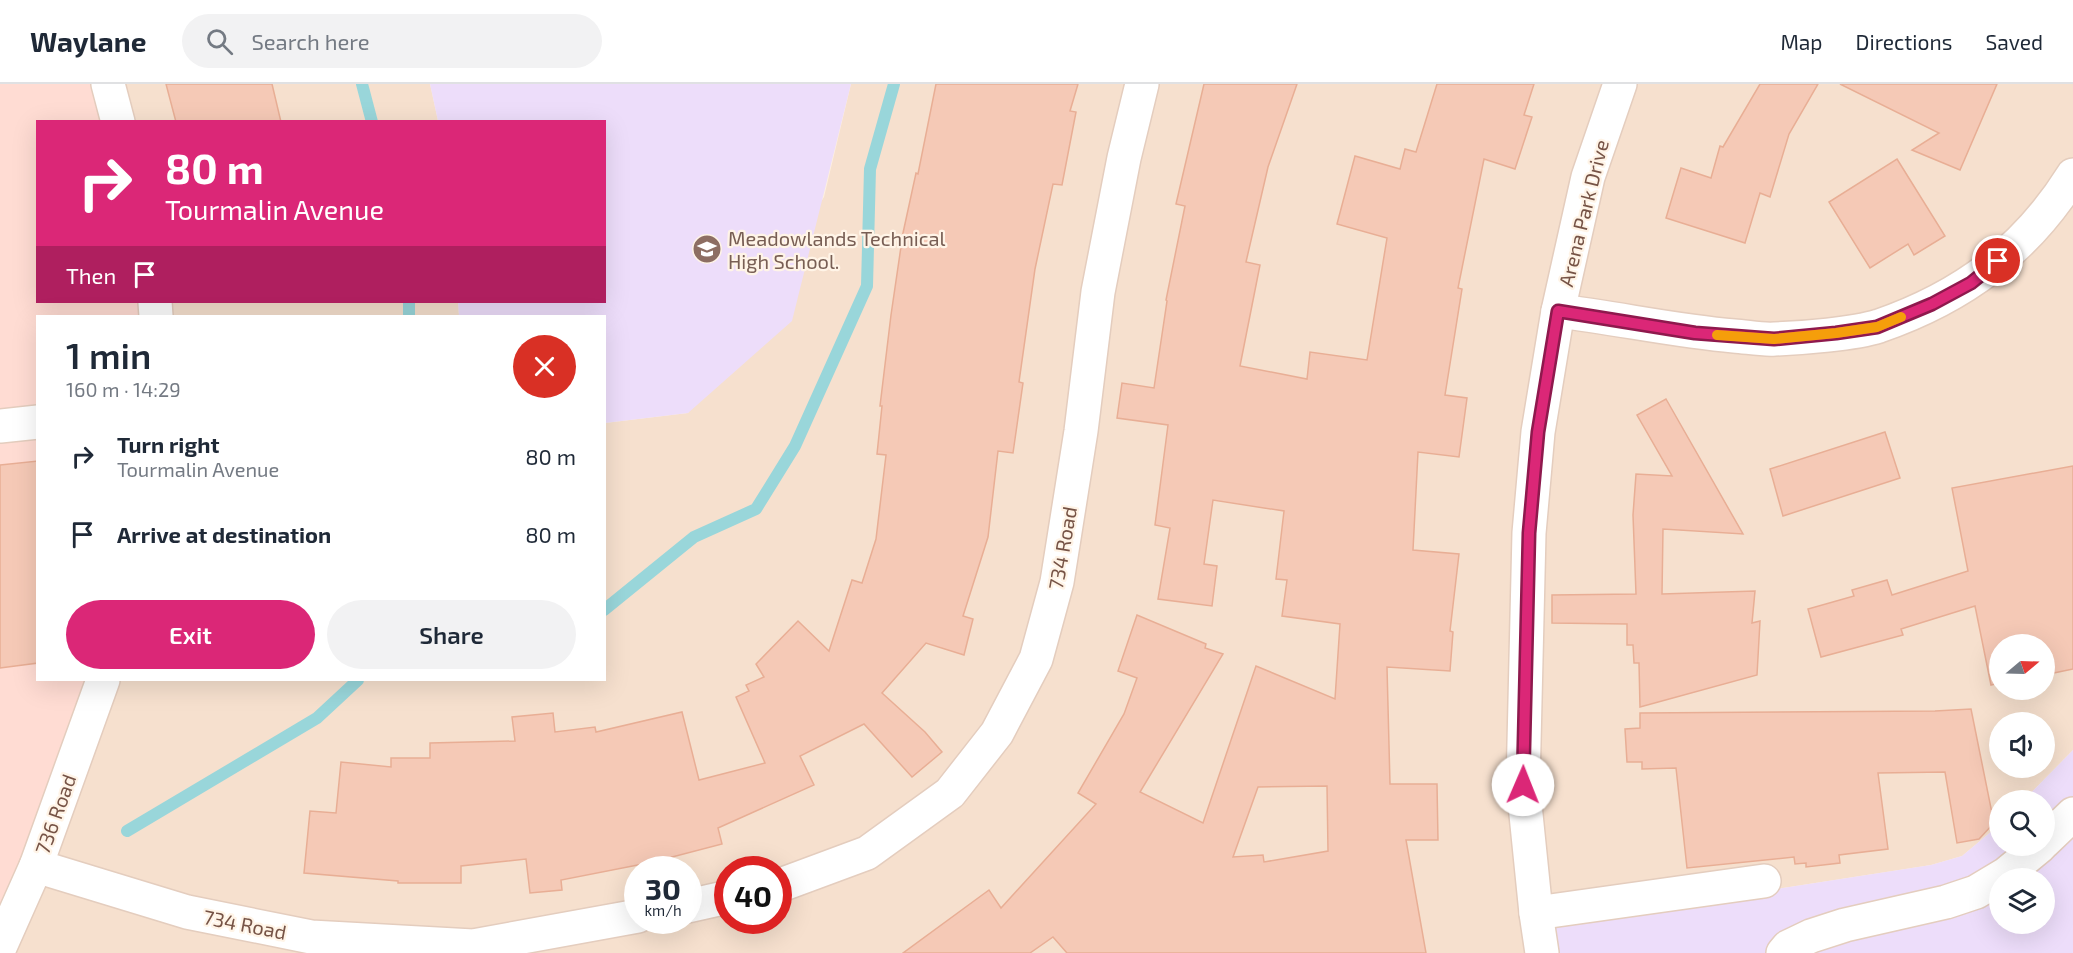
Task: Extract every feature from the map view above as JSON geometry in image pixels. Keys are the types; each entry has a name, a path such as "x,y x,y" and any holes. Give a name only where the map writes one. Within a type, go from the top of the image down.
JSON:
{"street":[{"path":"108,84 117,120"},
{"name":"734 Road","path":"792,881 867,853 950,793 997,733 1036,659 1058,582 1081,431 1098,292 1124,158 1142,84"},
{"name":"Arena Park Drive","path":"1542,953 1523,785 1529,533 1538,432 1558,311 1588,177 1620,84"},
{"path":"1558,311 1695,333 1774,339 1877,327 1932,304 1971,283 2012,251 2045,215 2073,175"},
{"path":"0,426 36,422"},
{"name":"736 Road","path":"0,946 36,866 103,681"},
{"path":"2055,831 2073,814"},
{"path":"1783,953 1788,947 1811,936 1845,925 1946,902 1976,892 2006,874 2028,856"},
{"name":"734 Road","path":"36,866 187,912 311,937 473,945 624,918"},
{"path":"1536,913 1764,881"}],"shaded area":[{"path":"0,84 110,84 119,120 36,120 36,303 156,303 158,315 36,315 36,681 106,681 0,953"},
{"path":"110,84 430,84 438,120 119,120"},
{"name":"Meadowlands Technical High School.","path":"430,84 851,84 792,321 688,413 606,423 606,315 459,315 458,303 606,303 606,120 438,120"},
{"path":"851,84 2073,84 2073,750 2055,768 2055,712 1989,712 1989,778 2046,778 2034,790 1989,790 1989,833 1962,856 1931,865 1777,889 1543,953 0,953 106,681 606,681 606,423 688,413 824,197"},
{"path":"156,303 458,303 459,315 158,315"},
{"path":"2073,750 2073,953 1543,953 1537,914 1777,889 1931,865 1962,856 1989,833 1989,856 2055,856 2055,790 2034,790 2046,778 2055,778 2055,768"}],"building":[{"path":"166,84 272,84 281,120 175,120"},
{"path":"936,84 1078,84 1070,111 1076,112 1062,185 1053,184 1035,269 1019,382 1023,383 1013,453 998,451 988,537 963,616 973,619 964,655 926,643 882,693 925,732 942,752 912,777 864,724 800,756 814,785 718,828 722,844 676,856 624,856 624,868 561,880 562,890 530,893 526,859 461,866 461,883 398,883 398,881 304,873 310,811 336,813 341,762 391,767 391,758 430,758 430,743 515,741 512,717 553,713 555,732 595,727 596,732 682,712 699,780 765,763 736,697 749,691 746,685 764,677 756,664 798,621 829,651 852,580 862,583 876,539 886,455 877,454 882,406 880,406 903,233 916,173 918,174"},
{"path":"1204,84 1297,84 1268,167 1246,262 1260,265 1240,366 1307,379 1310,352 1367,360 1387,238 1337,224 1355,156 1400,169 1405,149 1416,152 1437,84 1534,84 1524,115 1532,117 1515,169 1484,159 1458,288 1462,289 1445,395 1467,398 1459,457 1418,452 1413,550 1459,554 1450,631 1453,632 1450,671 1387,667 1390,784 1437,784 1438,840 1406,840 1426,953 1067,953 1053,937 1030,953 903,953 989,890 1001,908 1096,804 1078,793 1124,714 1137,678 1118,671 1137,615 1206,644 1205,648 1223,654 1140,792 1203,823 1256,666 1335,699 1340,624 1282,616 1287,580 1276,579 1284,511 1213,500 1204,564 1217,566 1212,606 1158,599 1170,528 1155,525 1168,425 1117,418 1122,383 1154,388 1166,300 1185,206 1176,204","holes":["1327,786 1328,851 1264,862 1263,855 1233,857 1258,787"]},
{"path":"1760,84 1818,84 1789,134 1770,197 1760,193 1745,243 1666,218 1681,168 1711,178 1720,146 1723,147"},
{"path":"1840,84 1997,84 1960,170 1912,150 1939,133"},
{"path":"1897,159 1945,236 1914,255 1908,244 1870,268 1829,202"},
{"path":"1666,399 1743,534 1663,529 1662,594 1755,591 1752,623 1760,621 1757,675 1640,707 1639,663 1634,663 1633,645 1627,645 1627,624 1552,623 1552,595 1636,594 1633,515 1636,474 1672,476 1637,415"},
{"path":"1885,432 1900,478 1783,516 1770,469"},
{"path":"36,461 36,663 0,668 0,465"},
{"path":"2073,466 2073,669 2055,673 2055,634 1989,634 1989,675 1975,606 1901,629 1903,635 1821,657 1808,609 1854,596 1852,590 1887,580 1892,595 1968,571 1952,488"},
{"path":"1971,709 1989,798 1989,828 1979,839 1957,843 1945,772 1878,773 1888,849 1839,855 1840,863 1806,867 1806,863 1795,864 1794,857 1687,868 1676,768 1642,769 1642,762 1627,762 1625,729 1640,728 1640,713"}],"waterway":[{"path":"362,84 371,120"},
{"path":"606,608 694,537 756,509 795,446 867,286 870,169 894,84"},
{"path":"409,303 409,315"},
{"path":"127,831 317,718 357,681"}],"slow traffic":[{"path":"1717,335 1774,339 1836,333 1877,327 1901,317"}],"place":[{"name":"Meadowlands Technical High School.","path":"707,249"}],"route":[{"path":"1523,785 1529,533 1538,432 1558,311 1695,333 1774,339 1836,333 1877,327 1932,304 1971,283 1998,261"}]}
